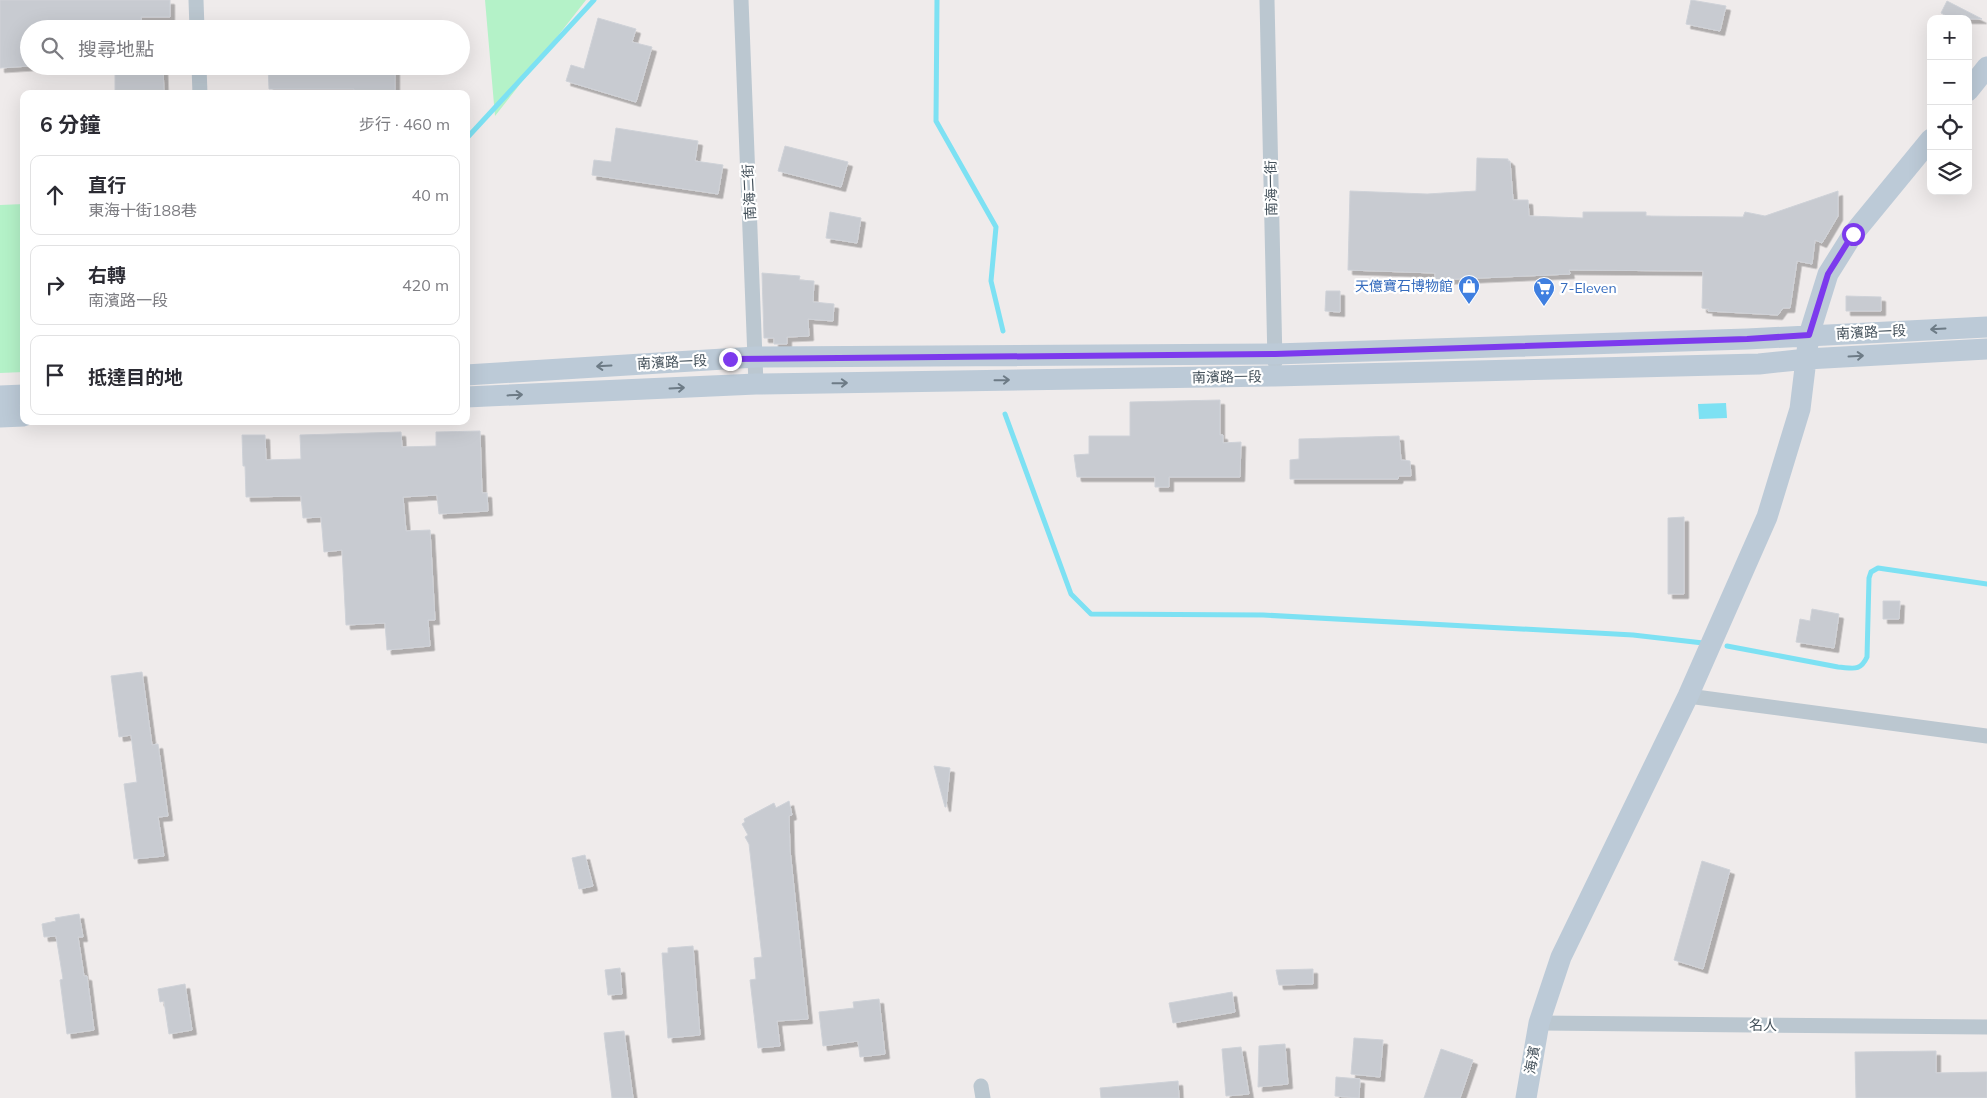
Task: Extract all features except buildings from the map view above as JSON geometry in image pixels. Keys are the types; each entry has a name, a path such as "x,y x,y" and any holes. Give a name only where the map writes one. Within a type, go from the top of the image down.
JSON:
{"main road":[{"path":"1972,85 1987,66"},
{"name":"海濱","path":"1526,1098 1539,1023 1562,957 1688,696 1767,517 1800,409 1809,335 1828,274 1853,234 1927,144"},
{"name":"南濱路一段","path":"470,375 756,357 1275,354 1738,339 1987,327"},
{"name":"南濱路一段","path":"470,397 756,384 1274,376 1749,364 1807,358 1987,349"},
{"path":"0,396 20,396"},
{"path":"0,417 20,416"}],"street":[{"path":"196,0 197,20"},
{"name":"南海二街","path":"741,0 756,384"},
{"name":"南海一街","path":"1267,0 1274,376"},
{"path":"199,75 200,90"},
{"path":"1688,696 1987,736"},
{"name":"名人","path":"1539,1023 1987,1027"}],"green space":[{"path":"485,0 586,0 495,116"},
{"path":"20,204 20,372 0,373 0,205"}],"water":[{"path":"1726,403 1727,418 1699,419 1698,404"}],"waterway":[{"path":"470,135 594,0"},
{"path":"937,0 936,121 996,227 991,281 1003,331"},
{"path":"1005,414 1071,594 1091,614 1263,615 1633,635 1703,643"},
{"path":"1727,646 1838,667 1856,668 1862,665 1867,657 1869,578 1871,572 1878,568 1987,584"}],"place":[{"name":"天億寶石博物館","path":"1469,305"},
{"name":"7-Eleven","path":"1544,307"}],"route":[{"path":"730,359 756,357 1275,354 1747,339 1809,335 1828,274 1853,234"}]}
